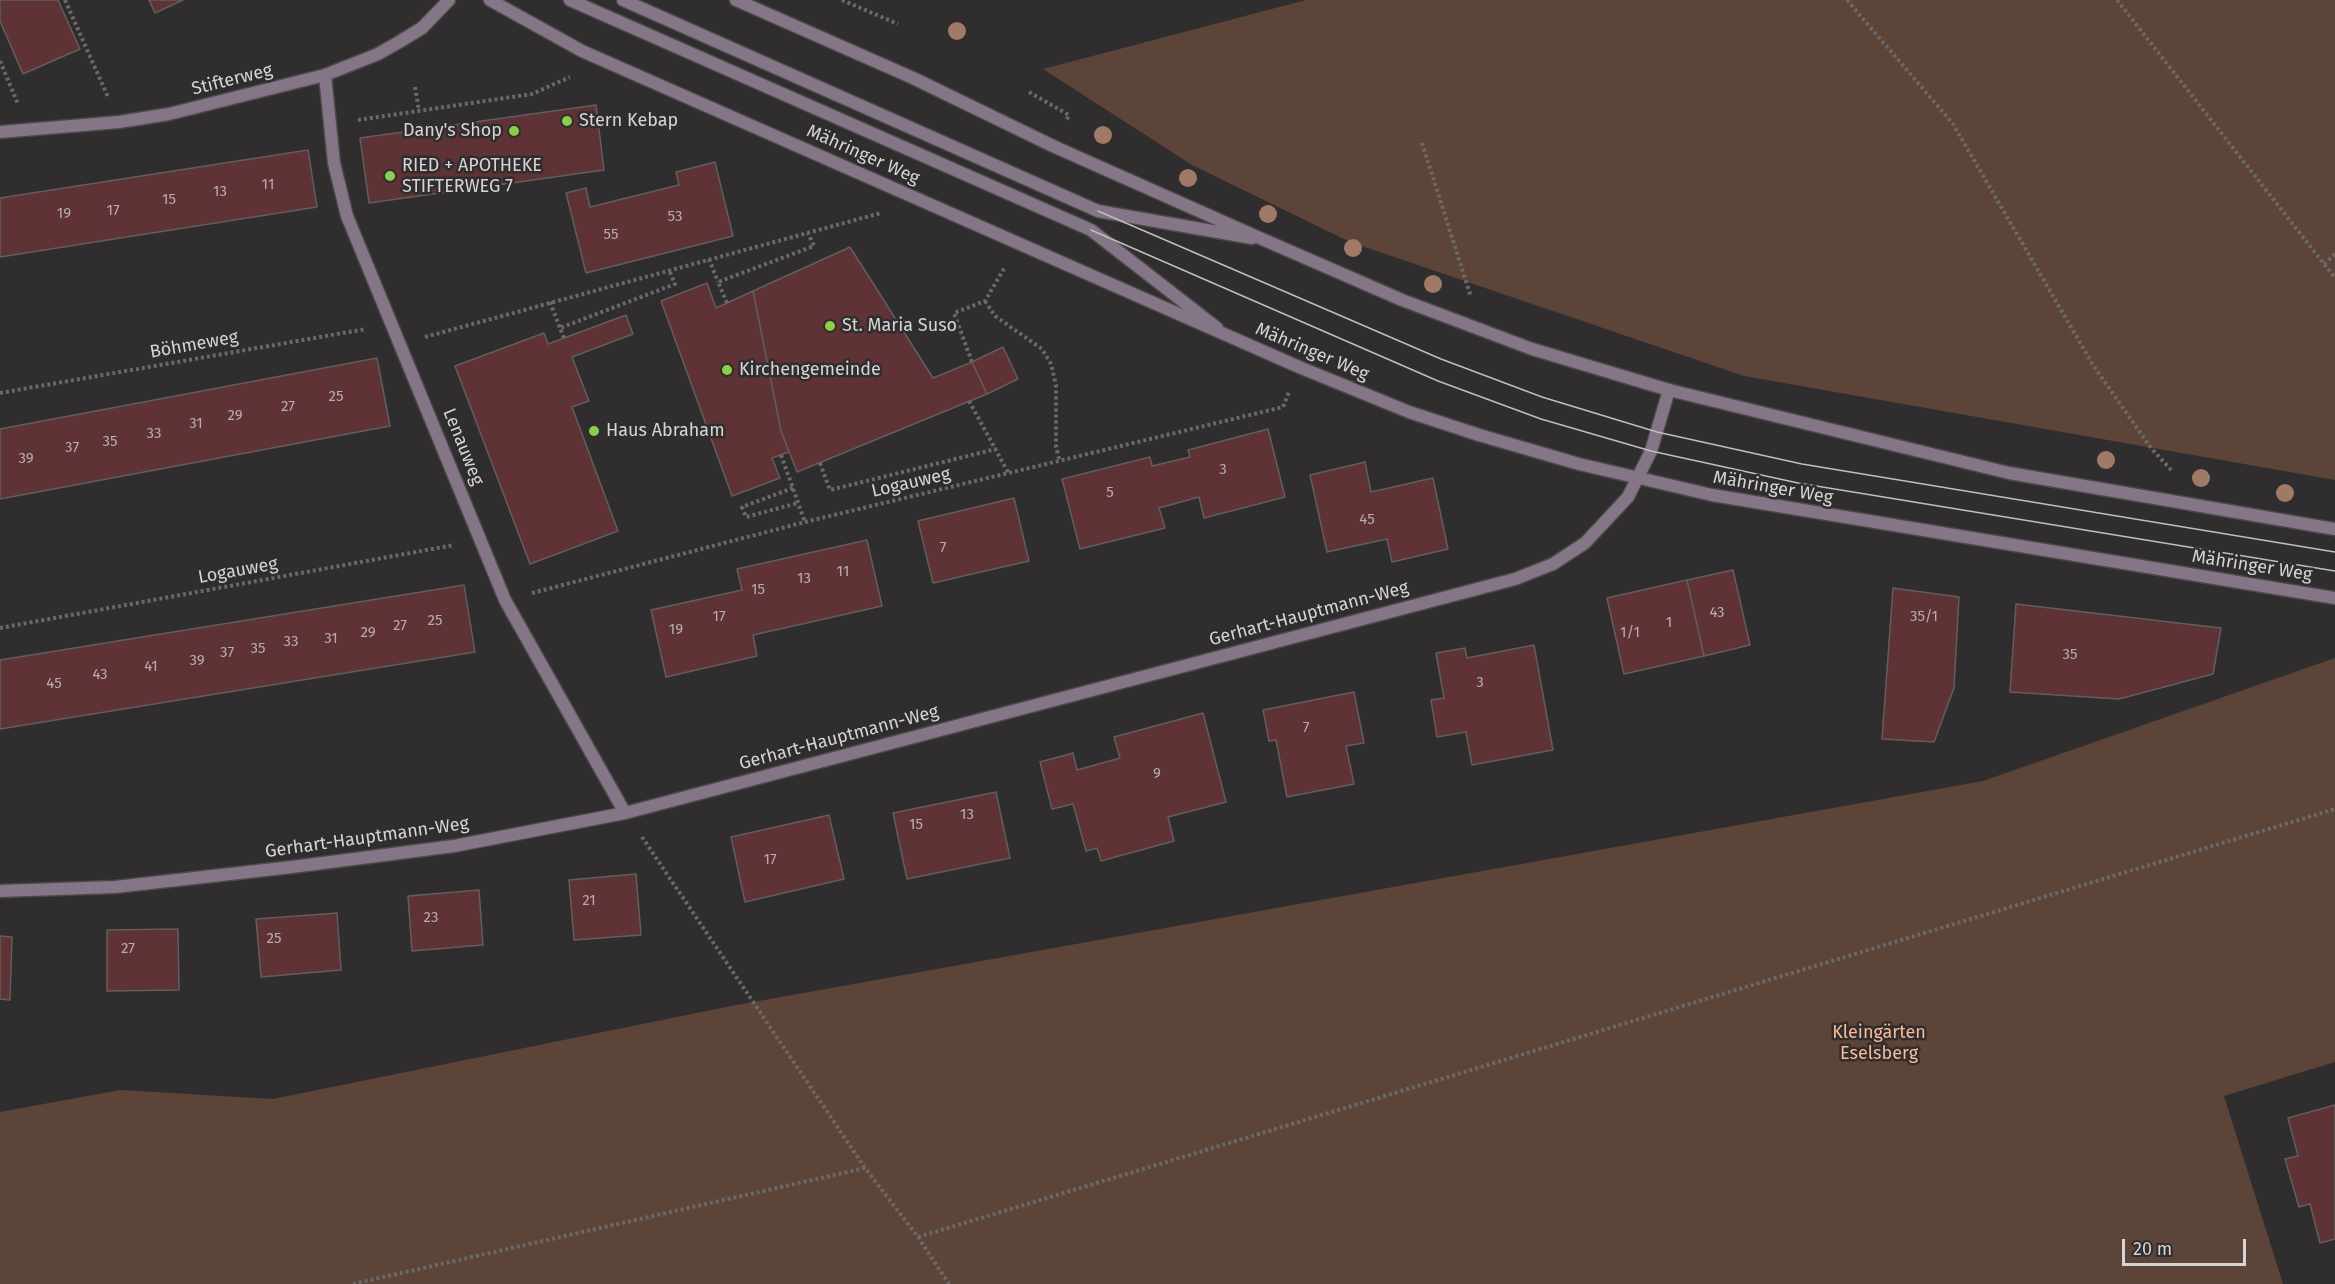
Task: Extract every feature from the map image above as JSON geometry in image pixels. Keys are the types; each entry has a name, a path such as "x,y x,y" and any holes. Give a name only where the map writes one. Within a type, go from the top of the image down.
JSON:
{"street":[{"name":"Stifterweg","path":"0,132 119,122 219,103 325,75 370,58 399,42 422,28 449,0"},
{"name":"Mähringer Weg","path":"490,0 582,51 1299,367 1452,426 1639,479 1787,509 2335,598"},
{"name":"Mähringer Weg","path":"570,0 1091,230 1226,335"},
{"path":"623,0 1098,211 1262,239"},
{"path":"736,0 913,78 1055,147 1262,239 1479,330 1593,369 1669,390 2009,473 2335,529"},
{"name":"Lenauweg","path":"325,75 339,192 505,600 625,813"},
{"name":"Gerhart-Hauptmann-Weg","path":"0,891 115,887 292,867 454,846 625,813 1515,579 1553,564 1585,543 1616,512 1639,479 1651,451 1669,390"}],"path":[{"path":"65,0 119,122"},
{"path":"842,0 898,24"},
{"path":"1847,0 1953,124 2093,365 2151,448 2188,488 2197,506"},
{"path":"2117,0 2335,279"},
{"path":"0,61 29,130"},
{"path":"330,124 532,94 572,76"},
{"path":"415,87 420,111"},
{"path":"1029,92 1069,115"},
{"path":"1422,143 1465,274 1479,330"},
{"path":"402,344 884,212"},
{"path":"718,282 814,246 808,232"},
{"path":"2324,264 2335,255"},
{"path":"709,259 727,303"},
{"path":"560,328 675,284 669,270"},
{"path":"972,362 954,313 985,301 994,316 1042,350 1051,364 1056,385 1056,447 1060,462"},
{"path":"550,302 564,338"},
{"name":"Böhmeweg","path":"0,393 393,324"},
{"name":"Logauweg","path":"505,600 805,522 1283,407 1299,367"},
{"path":"969,401 1009,474"},
{"path":"820,463 830,490 996,449"},
{"path":"781,455 805,522"},
{"path":"793,488 742,507 746,517 798,503"},
{"name":"Logauweg","path":"0,628 481,540"},
{"path":"918,1237 2335,809"},
{"path":"625,813 865,1168 918,1237 949,1284"},
{"path":"353,1284 865,1168"}],"green space":[{"path":"1306,0 2335,0 2335,480 1744,376 1350,242 1192,165 1043,69"},
{"name":"Kleingärten Eselsberg","path":"2335,658 2335,1062 2224,1096 2283,1284 0,1284 0,1112 120,1090 273,1099 731,1006 1983,781"}],"building":[{"path":"0,0 58,0 80,49 23,74 0,21"},
{"path":"149,0 183,0 155,13"},
{"path":"596,105 604,170 369,203 360,138"},
{"path":"308,150 317,207 0,257 0,198"},
{"path":"715,162 733,236 586,273 566,193 586,188 590,207 679,185 676,172"},
{"name":"St. Maria Suso","path":"850,247 933,378 972,362 987,394 797,472 781,431 753,291"},
{"name":"Kirchengemeinde","path":"707,283 716,308 753,291 781,431 789,452 772,458 780,478 732,496 661,301"},
{"path":"626,315 633,334 572,357 589,401 572,407 618,531 530,564 455,366 544,333 548,344"},
{"path":"1003,347 1018,379 987,394 972,362"},
{"path":"377,358 390,426 0,499 0,429"},
{"path":"1268,429 1285,497 1204,518 1199,497 1159,508 1165,528 1080,549 1062,479 1150,457 1152,466 1190,457 1188,450"},
{"path":"1365,462 1371,492 1433,478 1448,549 1392,562 1387,539 1327,552 1310,475"},
{"path":"1014,498 1029,561 933,583 918,521"},
{"path":"867,540 882,606 753,635 757,656 666,677 651,610 742,590 737,569"},
{"path":"1733,570 1750,645 1704,656 1687,580"},
{"path":"1687,580 1704,656 1624,674 1607,598"},
{"path":"464,585 475,652 0,729 0,660"},
{"path":"1893,588 1959,597 1954,688 1934,742 1882,739"},
{"path":"2016,604 2221,628 2213,674 2119,699 2010,692"},
{"path":"1534,645 1553,750 1472,765 1466,732 1437,737 1431,700 1444,698 1436,653 1465,648 1467,658"},
{"path":"1354,692 1364,743 1346,746 1354,784 1287,797 1276,740 1269,741 1263,710"},
{"path":"1203,713 1226,802 1168,817 1174,841 1101,861 1097,848 1086,851 1073,804 1052,809 1040,762 1073,753 1077,770 1120,758 1114,737"},
{"path":"996,792 1010,858 907,879 893,813"},
{"path":"829,815 844,879 745,902 731,837"},
{"path":"636,874 641,935 574,940 569,880"},
{"path":"479,890 483,945 412,951 408,896"},
{"path":"337,913 341,970 261,977 256,919"},
{"path":"178,929 179,990 107,991 107,930"},
{"path":"0,936 12,937 10,1000 0,999"},
{"path":"2335,1105 2335,1239 2320,1243 2310,1204 2299,1207 2285,1159 2298,1156 2288,1118"}],"tram line":[{"path":"1098,211 1441,359 1542,397 1657,432 1802,464 2335,552"},
{"path":"1091,230 1438,381 1541,419 1651,451 1798,483 2335,571"}],"place":[{"name":"Stern Kebap","path":"567,121"},
{"name":"Dany's Shop","path":"514,131"},
{"name":"RIED + APOTHEKE STIFTERWEG 7","path":"390,176"},
{"name":"St. Maria Suso","path":"830,326"},
{"name":"Kirchengemeinde","path":"727,370"},
{"name":"Haus Abraham","path":"594,431"}]}
